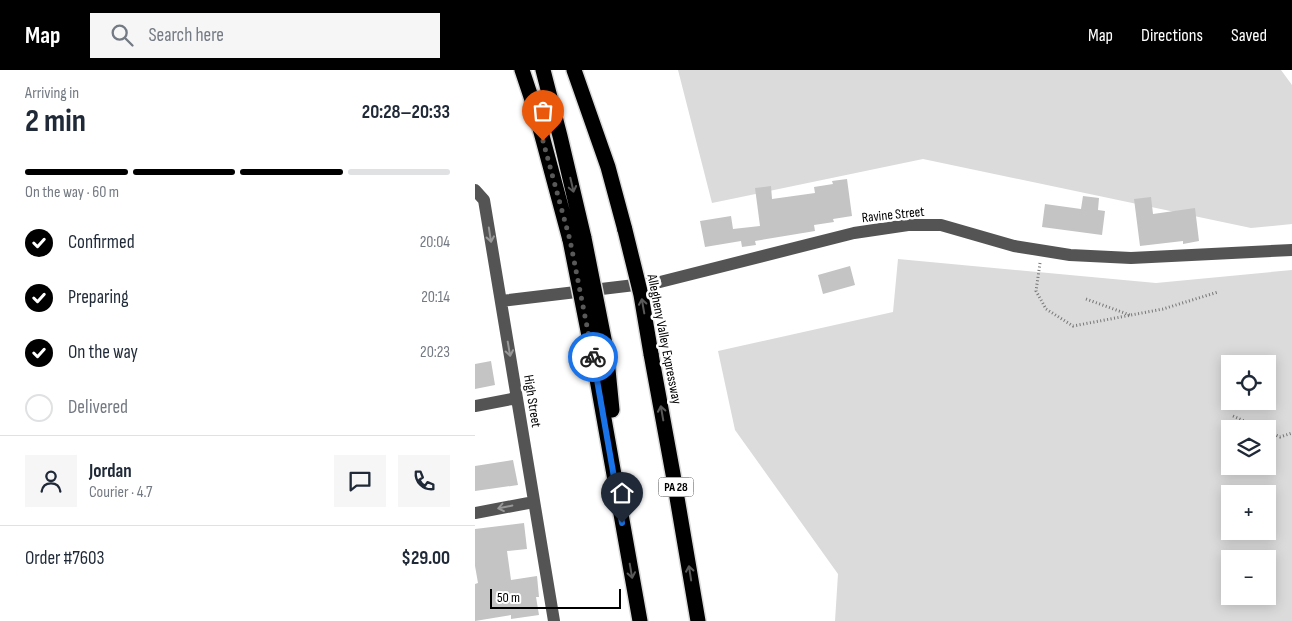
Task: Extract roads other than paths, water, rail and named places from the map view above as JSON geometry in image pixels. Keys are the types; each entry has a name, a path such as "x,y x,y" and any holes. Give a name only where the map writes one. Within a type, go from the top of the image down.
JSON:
{"highway":[{"path":"522,70 577,239"},
{"path":"543,70 560,136 577,239 599,350 622,523 640,621"},
{"name":"Allegheny Valley Expressway","path":"575,70 608,167 641,295 698,621"},
{"path":"585,70 608,167"}],"street":[{"name":"High Street","path":"475,190 484,200 553,621"},
{"name":"Ravine Street","path":"501,301 660,282 854,234 908,224 941,225 1014,246 1070,255 1131,258 1292,250"},
{"path":"475,406 517,398"},
{"path":"475,513 534,502"}]}
